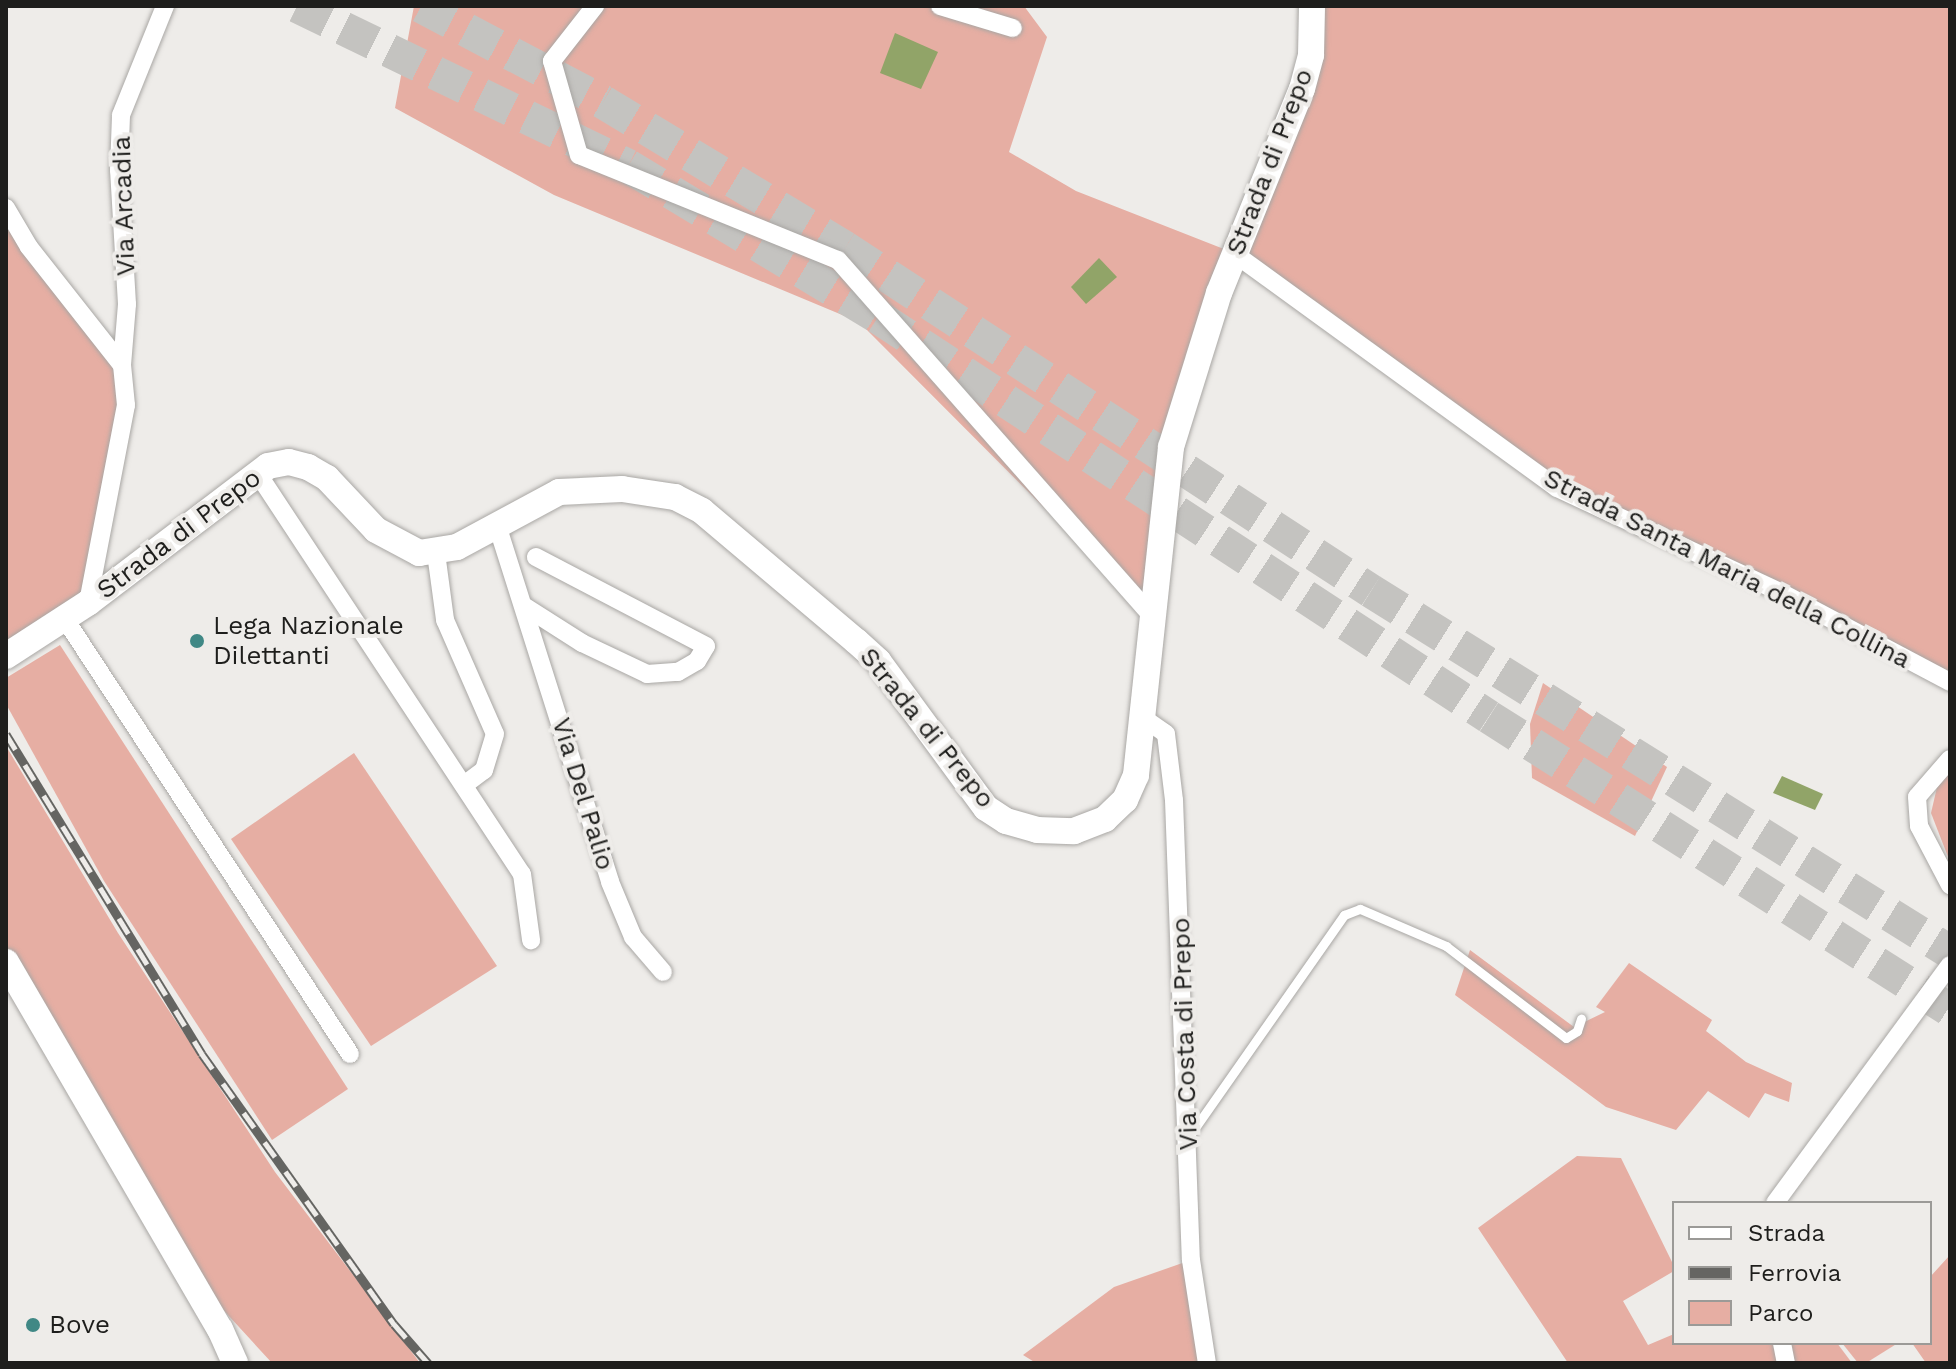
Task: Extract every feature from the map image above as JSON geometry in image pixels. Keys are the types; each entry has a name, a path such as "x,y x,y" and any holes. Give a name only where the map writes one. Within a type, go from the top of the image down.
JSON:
{"street":[{"name":"Via Arcadia","path":"88,603 126,405 122,365 127,304 119,170 121,115 165,6"},
{"path":"595,6 552,61 579,155 838,260 1151,615"},
{"path":"940,6 1013,28"},
{"name":"Strada di Prepo","path":"16,650 88,603 258,474 289,462 308,467 327,478 376,530 419,553 436,553 559,492 577,489 675,497 702,511 878,661 986,808 1006,821 1037,830 1074,831 1105,819 1125,800 1136,775 1171,447 1235,254 1302,89 1311,55 1312,6"},
{"path":"6,208 29,247 122,365"},
{"name":"Strada Santa Maria della Collina","path":"1235,254 1557,488 1782,593 1950,682"},
{"path":"258,474 522,874 531,940"},
{"name":"Via Del Palio","path":"497,525 610,882 633,937 663,972"},
{"path":"436,553 445,620 495,734 484,770 464,785"},
{"path":"524,606 582,643 647,674 678,672 697,661 706,646 536,557"},
{"path":"65,619 350,1054"},
{"name":"Via Costa di Prepo","path":"1142,717 1166,734 1172,787 1190,1135 1191,1260 1207,1363"},
{"path":"1948,878 1919,826 1917,797 1950,759"},
{"path":"6,962 220,1329 235,1363"},
{"path":"1776,1201 1950,965"},
{"path":"220,1329 255,1363"}],"lane":[{"path":"1190,1135 1344,915 1360,909 1446,946 1566,1038 1577,1031 1581,1019"}],"green space":[{"path":"414,6 1024,6 1047,37 1009,152 1076,191 1234,253 1302,89 1312,6 1950,6 1950,682 1557,488 1235,254 1171,447 1151,615 859,322 554,195 395,108"},
{"path":"6,208 105,339 126,405 88,603 6,656"},
{"path":"60,645 348,1089 272,1140 104,881 6,704 6,678"},
{"path":"1543,683 1667,767 1635,836 1532,778 1530,724"},
{"path":"6,746 118,933 275,1172 420,1363 272,1363 205,1290 6,954"},
{"path":"354,753 497,966 371,1046 231,839"},
{"path":"1950,772 1950,862 1931,813 1938,783"},
{"path":"1470,950 1574,1027 1605,1012 1596,1007 1629,963 1712,1020 1706,1031 1746,1062 1792,1083 1789,1102 1765,1093 1749,1118 1708,1091 1676,1130 1606,1107 1455,995"},
{"path":"1577,1156 1621,1158 1672,1262 1672,1272 1623,1301 1648,1345 1672,1335 1672,1345 1775,1345 1779,1363 1568,1363 1478,1228"},
{"path":"1950,1255 1950,1363 1926,1363 1913,1345 1932,1345 1932,1275"},
{"path":"1191,1260 1207,1363 1036,1363 1023,1355 1114,1287"},
{"path":"1786,1345 1838,1345 1852,1363 1788,1363"},
{"path":"1844,1345 1895,1345 1866,1363 1858,1363"}],"shaded area":[{"path":"895,33 938,52 921,89 880,73"},
{"path":"1099,258 1117,277 1086,304 1071,287"},
{"path":"1782,776 1823,794 1815,810 1773,793"}],"tunnel":[{"path":"297,6 628,166 878,317 1489,717 1950,1010"},
{"path":"421,6 603,102 845,248 1371,591 1950,952"}],"railway":[{"path":"6,734 202,1054 394,1324 428,1363"}],"place":[{"name":"Lega Nazionale Dilettanti","path":"197,641"},
{"name":"Bove","path":"33,1325"}]}
